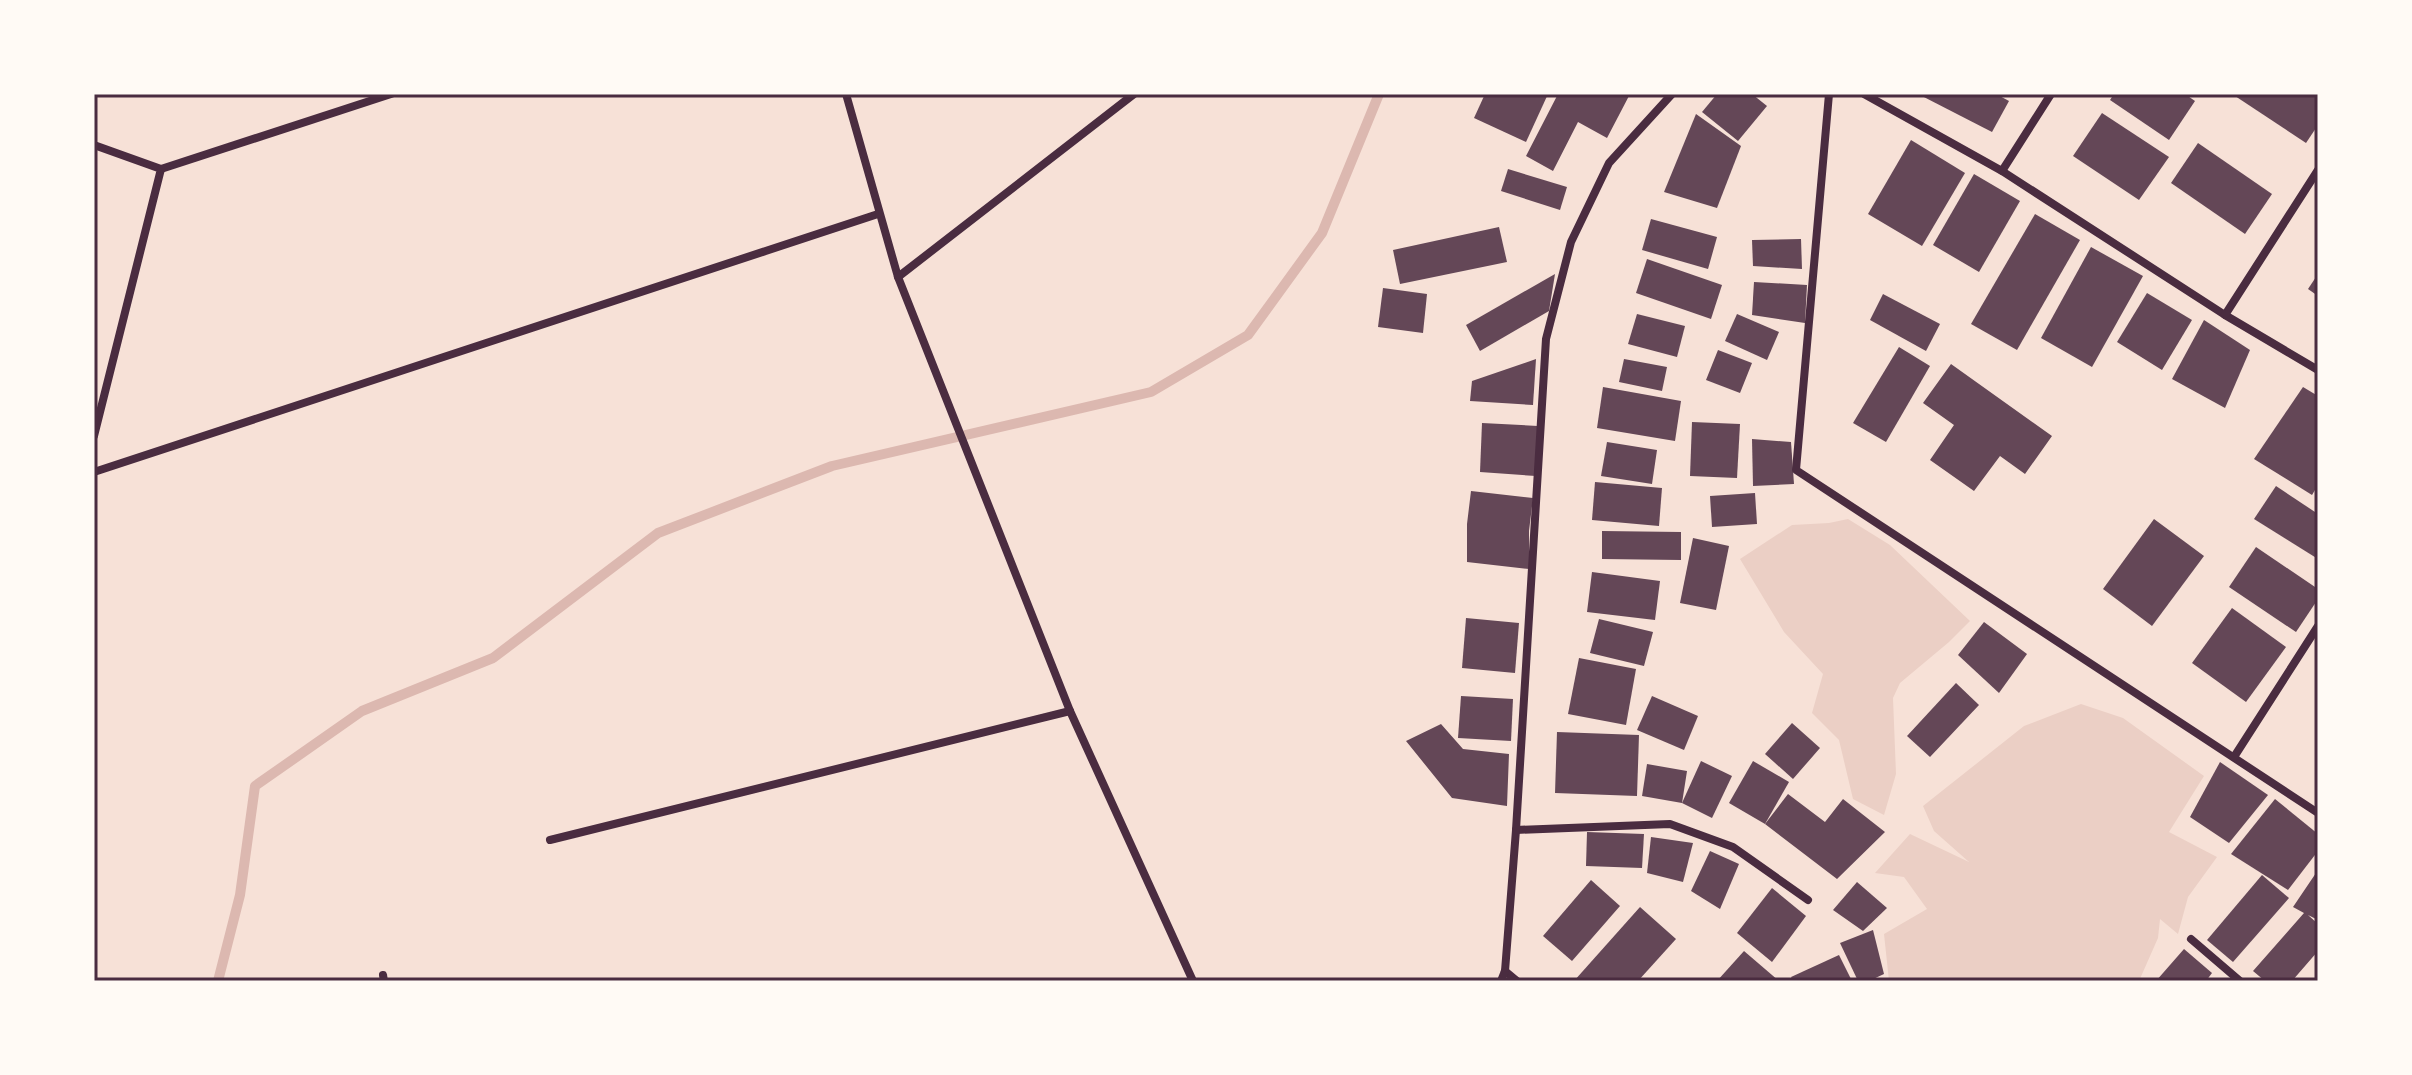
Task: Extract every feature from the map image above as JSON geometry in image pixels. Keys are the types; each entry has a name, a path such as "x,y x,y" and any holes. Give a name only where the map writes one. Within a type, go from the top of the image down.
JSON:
{"street":[{"path":"94,145 161,169 391,94"},
{"path":"846,94 898,277 1070,711 1193,981"},
{"path":"898,277 1134,94"},
{"path":"1501,981 1505,971 1516,830 1546,339 1571,242 1609,163 1672,94"},
{"path":"1829,94 1796,470 2318,813"},
{"path":"1864,94 2002,171 2225,315 2318,370"},
{"path":"2002,171 2051,94"},
{"path":"94,436 161,169"},
{"path":"2225,315 2318,170"},
{"path":"94,472 878,214"},
{"path":"2234,757 2318,626"},
{"path":"550,840 1070,711"},
{"path":"1516,830 1670,824 1733,847 1808,900"},
{"path":"2191,939 2240,981"},
{"path":"1505,971 1517,981"}],"shaded area":[{"path":"1848,519 1890,545 1970,621 1900,683 1893,698 1896,774 1884,815 1853,799 1839,740 1812,713 1823,674 1784,632 1740,559 1792,525"},
{"path":"2081,704 2123,718 2204,776 2169,832 2217,857 2188,897 2178,934 2160,919 2158,938 2139,981 1889,981 1884,934 1927,909 1904,877 1875,873 1910,834 1969,862 1934,831 1923,806 2024,726"}],"building":[{"path":"1485,94 1548,94 1526,142 1474,118"},
{"path":"1558,94 1630,94 1607,138 1578,122 1553,171 1526,156"},
{"path":"1717,94 1752,94 1767,106 1738,141 1702,112"},
{"path":"1918,94 1996,94 2009,101 1992,132"},
{"path":"2114,94 2185,94 2195,101 2169,140 2110,100"},
{"path":"2232,94 2318,94 2318,125 2306,143"},
{"path":"2102,113 2169,157 2139,200 2073,156"},
{"path":"1696,114 1741,146 1717,208 1664,192"},
{"path":"1911,140 1965,173 1922,246 1868,214"},
{"path":"2198,143 2272,194 2245,234 2171,183"},
{"path":"1508,169 1567,187 1560,210 1501,191"},
{"path":"1974,174 2020,201 1979,272 1933,245"},
{"path":"2035,214 2080,240 2017,350 1971,324"},
{"path":"1651,219 1717,237 1708,269 1642,250"},
{"path":"1499,227 1507,262 1400,284 1393,250"},
{"path":"1801,239 1802,269 1753,266 1752,240"},
{"path":"2091,247 2143,276 2092,367 2041,338"},
{"path":"1647,259 1722,285 1711,319 1636,293"},
{"path":"1555,274 1549,311 1480,351 1466,325"},
{"path":"2318,274 2318,296 2308,289"},
{"path":"1754,282 1807,285 1805,323 1752,315"},
{"path":"1383,288 1427,294 1423,333 1378,327"},
{"path":"2147,293 2192,320 2162,370 2117,342"},
{"path":"1883,294 1940,324 1926,351 1870,320"},
{"path":"1637,314 1685,326 1677,357 1628,344"},
{"path":"1737,314 1779,332 1767,360 1725,341"},
{"path":"2204,320 2250,350 2225,408 2172,379"},
{"path":"1899,347 1930,366 1886,442 1853,423"},
{"path":"1718,350 1752,363 1740,393 1706,380"},
{"path":"1536,359 1533,405 1470,401 1472,381"},
{"path":"1624,359 1667,367 1662,391 1619,382"},
{"path":"1951,364 2052,436 2025,474 2000,456 1974,491 1930,460 1954,425 1923,403"},
{"path":"1603,387 1681,401 1675,441 1597,428"},
{"path":"2303,387 2318,396 2318,485 2312,495 2254,459"},
{"path":"1692,422 1740,424 1737,478 1690,476"},
{"path":"1482,423 1538,426 1536,476 1480,472"},
{"path":"1752,439 1791,442 1794,484 1753,486"},
{"path":"1607,442 1657,450 1652,484 1601,476"},
{"path":"1595,482 1662,488 1659,526 1592,520"},
{"path":"2276,486 2318,514 2318,559 2254,519"},
{"path":"1471,491 1533,498 1529,569 1467,562"},
{"path":"1755,493 1757,524 1712,527 1710,496"},
{"path":"2154,519 2204,556 2152,626 2103,589"},
{"path":"1602,531 1681,532 1681,560 1602,559"},
{"path":"1693,538 1729,546 1716,610 1680,603"},
{"path":"2256,547 2318,589 2318,599 2296,632 2229,587"},
{"path":"1592,572 1660,581 1655,620 1587,612"},
{"path":"2232,608 2286,647 2246,702 2192,663"},
{"path":"1466,618 1519,623 1515,673 1462,668"},
{"path":"1599,619 1653,632 1644,666 1590,653"},
{"path":"1984,622 2027,654 1999,693 1958,655"},
{"path":"1579,658 1636,669 1626,725 1568,714"},
{"path":"1956,683 1979,705 1930,757 1907,736"},
{"path":"1461,696 1513,699 1511,741 1458,738"},
{"path":"1652,696 1698,716 1684,750 1637,730"},
{"path":"1792,723 1820,748 1793,779 1765,754"},
{"path":"1441,724 1463,749 1509,754 1507,806 1452,798 1406,741"},
{"path":"1557,732 1639,735 1637,796 1555,793"},
{"path":"1701,761 1732,776 1712,818 1682,803"},
{"path":"1753,761 1789,782 1765,824 1729,803"},
{"path":"2220,762 2268,795 2229,843 2190,817"},
{"path":"1647,764 1687,771 1682,803 1642,796"},
{"path":"1788,794 1825,822 1843,799 1885,832 1837,879 1765,824"},
{"path":"2275,799 2318,834 2318,851 2288,890 2231,854"},
{"path":"1587,832 1644,834 1642,868 1586,866"},
{"path":"1651,837 1693,843 1683,882 1647,873"},
{"path":"1710,851 1739,864 1720,909 1691,891"},
{"path":"2318,870 2318,920 2308,915 2318,924 2318,951 2292,981 2265,981 2253,971 2304,913 2293,907"},
{"path":"2262,875 2289,898 2233,962 2207,940"},
{"path":"1591,880 1620,906 1572,961 1543,936"},
{"path":"1857,882 1887,908 1863,931 1833,910"},
{"path":"1772,888 1806,916 1772,962 1737,933"},
{"path":"1640,907 1676,939 1638,981 1574,981"},
{"path":"1873,930 1884,974 1869,981 1858,981 1840,943"},
{"path":"2184,949 2212,973 2206,981 2156,981"},
{"path":"1744,951 1779,981 1717,981"},
{"path":"1839,955 1852,981 1793,981 1791,977"}],"waterway":[{"path":"218,981 240,895 255,786 362,711 493,658 658,533 832,466 1151,392 1248,335 1322,233 1379,94"}]}
